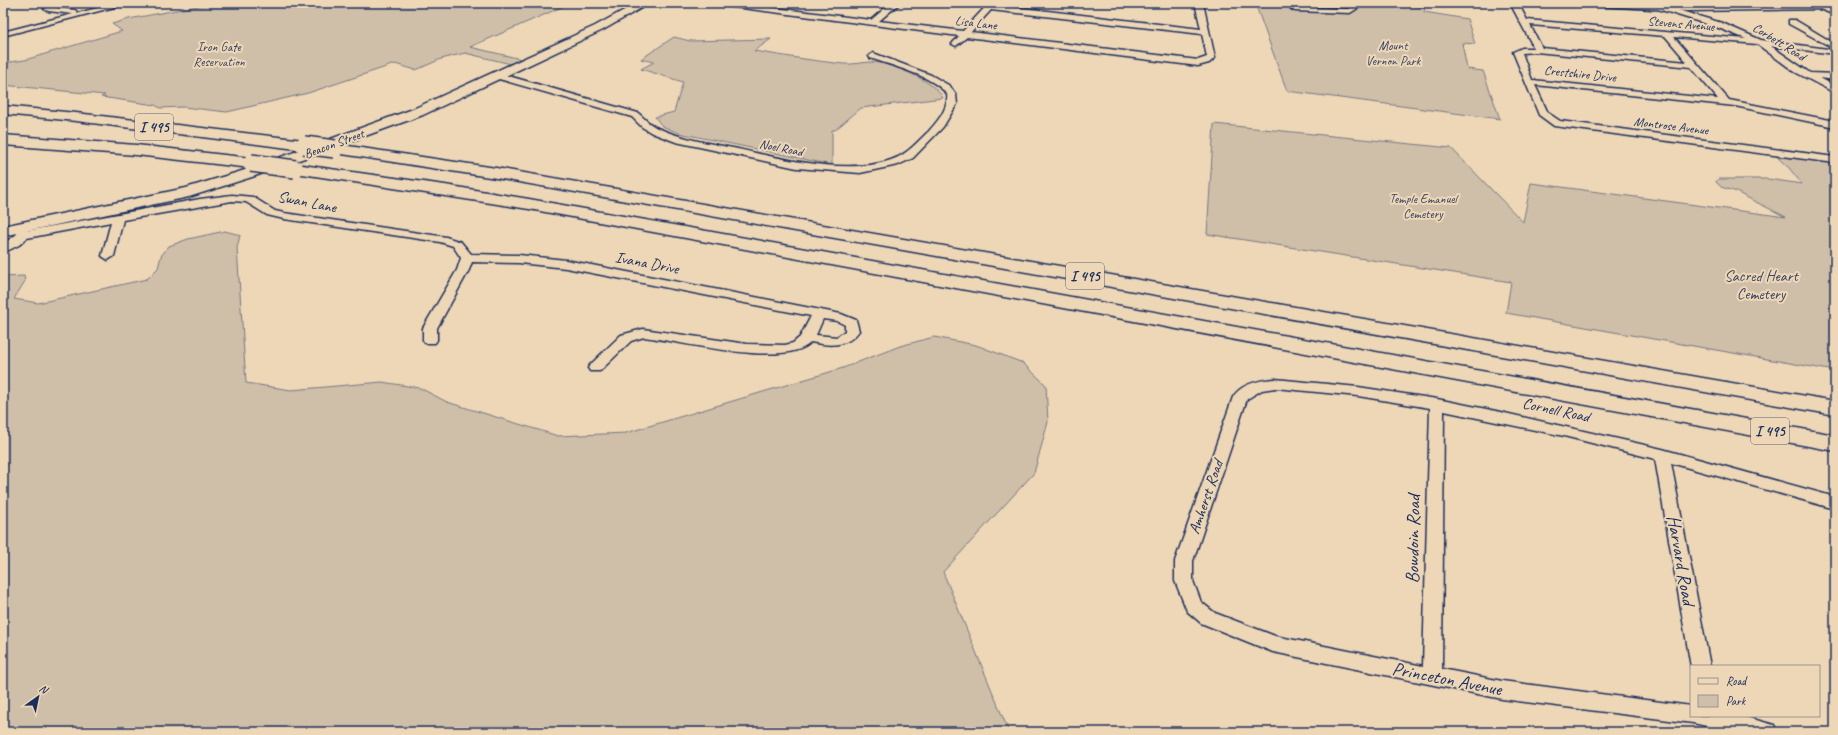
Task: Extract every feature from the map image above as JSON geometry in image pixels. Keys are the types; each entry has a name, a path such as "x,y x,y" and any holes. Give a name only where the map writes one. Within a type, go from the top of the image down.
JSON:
{"highway":[{"name":"I 495","path":"3,110 76,117 335,149 512,176 1835,408"},
{"name":"I 495","path":"3,140 136,150 251,163 445,190 529,204 1835,443"}],"main road":[{"name":"Beacon Street","path":"3,231 21,231 189,192 232,179 418,112 599,28 645,3"},
{"path":"1599,3 1660,7 1835,6"}],"street":[{"path":"63,3 52,6 48,9 51,11 72,10 83,14"},
{"path":"3,34 126,3"},
{"name":"Lisa Lane","path":"718,3 739,4 1191,62 1206,61 1211,58 1206,32"},
{"path":"873,22 896,3"},
{"path":"1295,9 1350,11 1362,3"},
{"path":"1514,3 1539,50"},
{"path":"956,44 991,5 1206,32 1197,4"},
{"path":"72,10 79,5"},
{"name":"Corbett Road","path":"1660,7 1719,25 1758,42 1805,74 1835,90"},
{"path":"1823,7 1835,13"},
{"name":"Stevens Avenue","path":"1524,22 1758,42 1835,52"},
{"path":"1792,22 1835,47"},
{"path":"1667,34 1726,102"},
{"name":"Crestshire Drive","path":"1693,65 1539,50 1522,50 1517,52 1528,82 1726,102 1835,124"},
{"name":"Noel Road","path":"495,75 635,115 645,125 655,131 680,140 797,165 860,170 894,163 909,156 940,125 952,104 951,94 942,85 873,56"},
{"path":"1805,74 1835,77"},
{"name":"Montrose Avenue","path":"1528,82 1544,115 1557,124 1835,160"},
{"name":"Swan Lane","path":"21,231 118,217 215,199 248,199 271,213 284,216 442,239 456,244 464,252 467,258"},
{"path":"108,256 118,217"},
{"path":"3,249 15,243 21,231"},
{"path":"430,340 430,328 463,270 467,258"},
{"name":"Ivana Drive","path":"467,258 519,259 566,264 845,319 850,323 852,331 848,336 837,341 807,337"},
{"path":"595,368 626,338 643,333 775,351 798,346 807,337 819,314"},
{"name":"Cornell Road","path":"1263,384 1307,386 1437,404 1557,428 1662,454 1835,503"},
{"name":"Amherst Road","path":"1208,618 1193,606 1184,581 1184,562 1240,397 1249,390 1263,384"},
{"name":"Bowdoin Road","path":"1432,676 1437,404"},
{"name":"Harvard Road","path":"1662,454 1700,665"},
{"name":"Princeton Avenue","path":"1208,618 1273,644 1432,676 1502,690 1690,715"},
{"name":"Princeton Avenue","path":"1705,717 1767,732"}],"green space":[{"name":"Iron Gate Reservation","path":"214,3 571,3 470,47 521,59 511,64 465,53 441,59 416,70 395,64 308,93 227,112 183,107 160,108 155,105 101,97 105,95 3,85 3,63 25,60 122,31 112,24 129,19"},
{"name":"Mount Vernon Park","path":"1255,3 1401,3 1425,8 1424,12 1467,19 1475,44 1462,43 1467,69 1483,71 1500,119 1287,91"},
{"path":"674,37 690,41 771,39 754,51 844,64 872,62 880,63 901,69 922,79 931,85 943,98 861,108 835,130 832,130 832,165 679,133 662,126 655,117 674,112 683,82 641,69 654,62 641,59"},
{"path":"1214,124 1451,148 1523,222 1531,183 1786,217 1734,191 1721,187 1716,182 1718,179 1768,179 1802,184 1789,168 1776,156 1835,163 1835,371 1506,313 1511,282 1207,234"},
{"path":"225,231 240,235 237,248 246,383 291,390 382,382 420,388 447,402 558,436 626,433 843,368 900,346 934,337 976,345 1023,363 1046,385 1048,422 1034,473 943,572 1009,732 3,732 3,277 24,276 25,281 14,299 38,303 147,279 158,268 161,256 169,246 188,239"}],"park label":[{"name":"Temple Emanuel Cemetery","path":"1423,206"},
{"name":"Sacred Heart Cemetery","path":"1761,285"}]}
